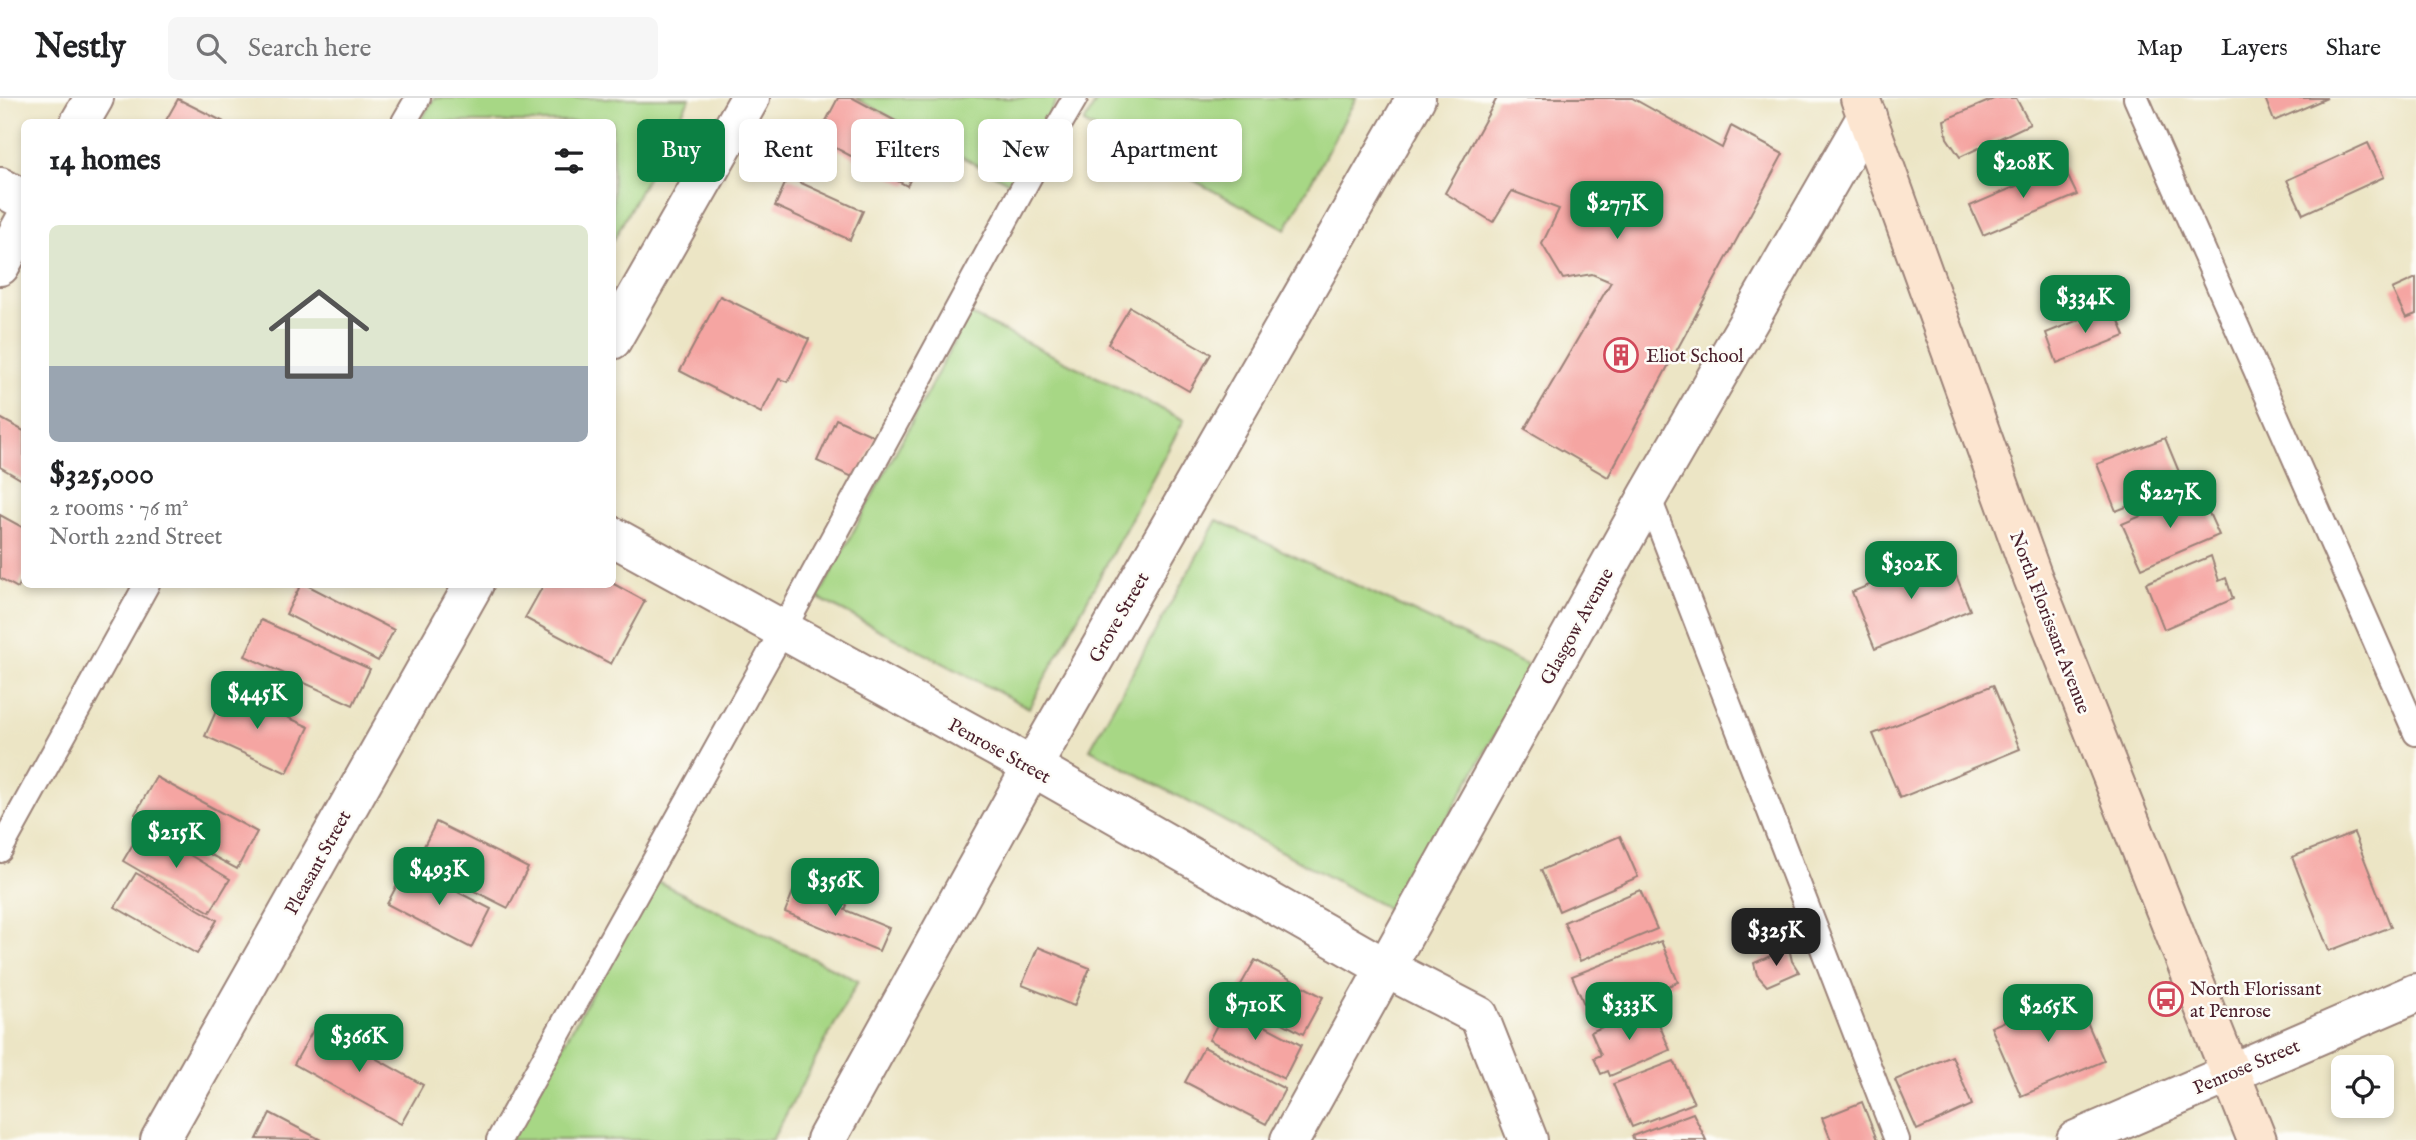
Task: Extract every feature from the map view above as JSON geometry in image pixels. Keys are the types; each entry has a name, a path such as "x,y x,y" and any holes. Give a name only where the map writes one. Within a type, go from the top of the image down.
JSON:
{"main road":[{"name":"North Florissant Avenue","path":"1863,107 2033,578 2257,1140"}],"street":[{"path":"82,119 94,98"},
{"path":"616,333 750,98"},
{"name":"Grove Street","path":"826,1140 1032,767 1416,98"},
{"name":"Glasgow Avenue","path":"1290,1140 1863,107"},
{"path":"0,187 21,198"},
{"path":"0,266 21,228"},
{"name":"Penrose Street","path":"616,538 1032,767 1386,968 1479,1016 1528,1140"},
{"name":"Pleasant Street","path":"160,1140 472,588"},
{"name":"Penrose Street","path":"2076,1140 2416,993"}],"lane":[{"path":"406,119 418,98"},
{"path":"499,1140 1075,98"},
{"path":"2136,98 2416,733"},
{"path":"1648,496 1897,1140"},
{"path":"0,850 145,588"}],"green space":[{"path":"434,98 690,98 679,119 637,119 637,182 645,182 616,235 616,119 422,119"},
{"path":"855,98 1058,98 1047,119 978,119 978,166 964,158 964,119 893,119"},
{"path":"1098,98 1356,98 1286,229 1196,182 1242,182 1242,119 1087,119 1087,125 1084,123"},
{"path":"969,314 1184,420 1029,708 818,598"},
{"path":"1217,520 1533,668 1394,912 1090,749"},
{"path":"655,880 858,981 772,1140 510,1140"}],"building":[{"path":"838,98 853,98 892,119 851,119 851,156 837,149 837,119 827,119"},
{"name":"Eliot School","path":"1497,98 1632,98 1722,148 1731,126 1783,154 1608,477 1525,429 1611,282 1592,274 1563,279 1542,244 1559,209 1512,191 1493,222 1445,193"},
{"path":"1996,98 2016,98 2030,124 1960,157 1947,138 1944,120"},
{"path":"2265,98 2327,98 2274,121"},
{"path":"178,99 218,119 167,119"},
{"path":"2368,143 2384,177 2303,214 2287,180"},
{"path":"2063,166 2077,195 1983,235 1970,206"},
{"path":"786,182 799,182 863,211 850,240 775,206"},
{"path":"2416,278 2416,314 2406,318 2392,289"},
{"path":"720,296 809,339 788,382 779,379 761,413 680,371"},
{"path":"2113,306 2125,336 2057,363 2046,333"},
{"path":"1130,307 1211,354 1189,391 1108,344"},
{"path":"0,418 21,429 21,479 0,467"},
{"path":"836,419 876,437 857,479 817,461"},
{"path":"2165,438 2184,484 2116,511 2097,464"},
{"path":"2199,491 2219,535 2142,568 2122,524"},
{"path":"0,515 21,526 21,582 18,588 0,578"},
{"path":"1947,553 1970,610 1875,649 1852,592"},
{"path":"2211,556 2219,581 2226,578 2233,599 2164,629 2146,583"},
{"path":"616,585 645,601 611,664 525,618 542,588 616,588"},
{"path":"299,588 313,588 394,630 378,661 286,614"},
{"path":"261,620 370,669 353,705 245,656"},
{"path":"1993,685 2020,749 1900,798 1873,734"},
{"path":"226,689 309,727 287,773 205,736"},
{"path":"156,777 257,832 237,869 135,814"},
{"path":"436,822 528,868 508,908 416,862"},
{"path":"143,827 230,879 210,912 123,861"},
{"path":"2354,833 2391,927 2329,951 2292,857"},
{"path":"1620,836 1638,877 1559,911 1541,870"},
{"path":"407,866 491,909 471,948 387,904"},
{"path":"136,873 217,920 197,954 115,907"},
{"path":"796,884 847,905 845,910 889,928 879,951 785,912"},
{"path":"1640,890 1657,929 1580,961 1564,922"},
{"path":"1661,941 1678,982 1590,1018 1572,976"},
{"path":"1038,947 1090,968 1074,1006 1022,985"},
{"path":"1789,948 1792,961 1799,972 1767,986 1757,975 1754,963"},
{"path":"1255,960 1323,997 1303,1034 1234,997"},
{"path":"2074,992 2104,1061 2021,1096 1991,1027"},
{"path":"1651,1005 1670,1050 1610,1076 1608,1071 1601,1074 1594,1058 1601,1055 1591,1032"},
{"path":"1227,1006 1301,1045 1284,1079 1209,1040"},
{"path":"316,1025 423,1085 401,1124 294,1064"},
{"path":"1204,1047 1285,1089 1266,1124 1185,1082"},
{"path":"1952,1056 1972,1105 1917,1130 1895,1080"},
{"path":"1674,1061 1694,1103 1632,1127 1613,1084"},
{"path":"1862,1102 1877,1140 1831,1140 1822,1118"},
{"path":"270,1113 321,1140 257,1139"},
{"path":"1693,1113 1706,1140 1634,1140 1632,1136"}],"place":[{"name":"Eliot School","path":"1621,355"},
{"name":"North Florissant at Penrose","path":"2166,999"}]}
